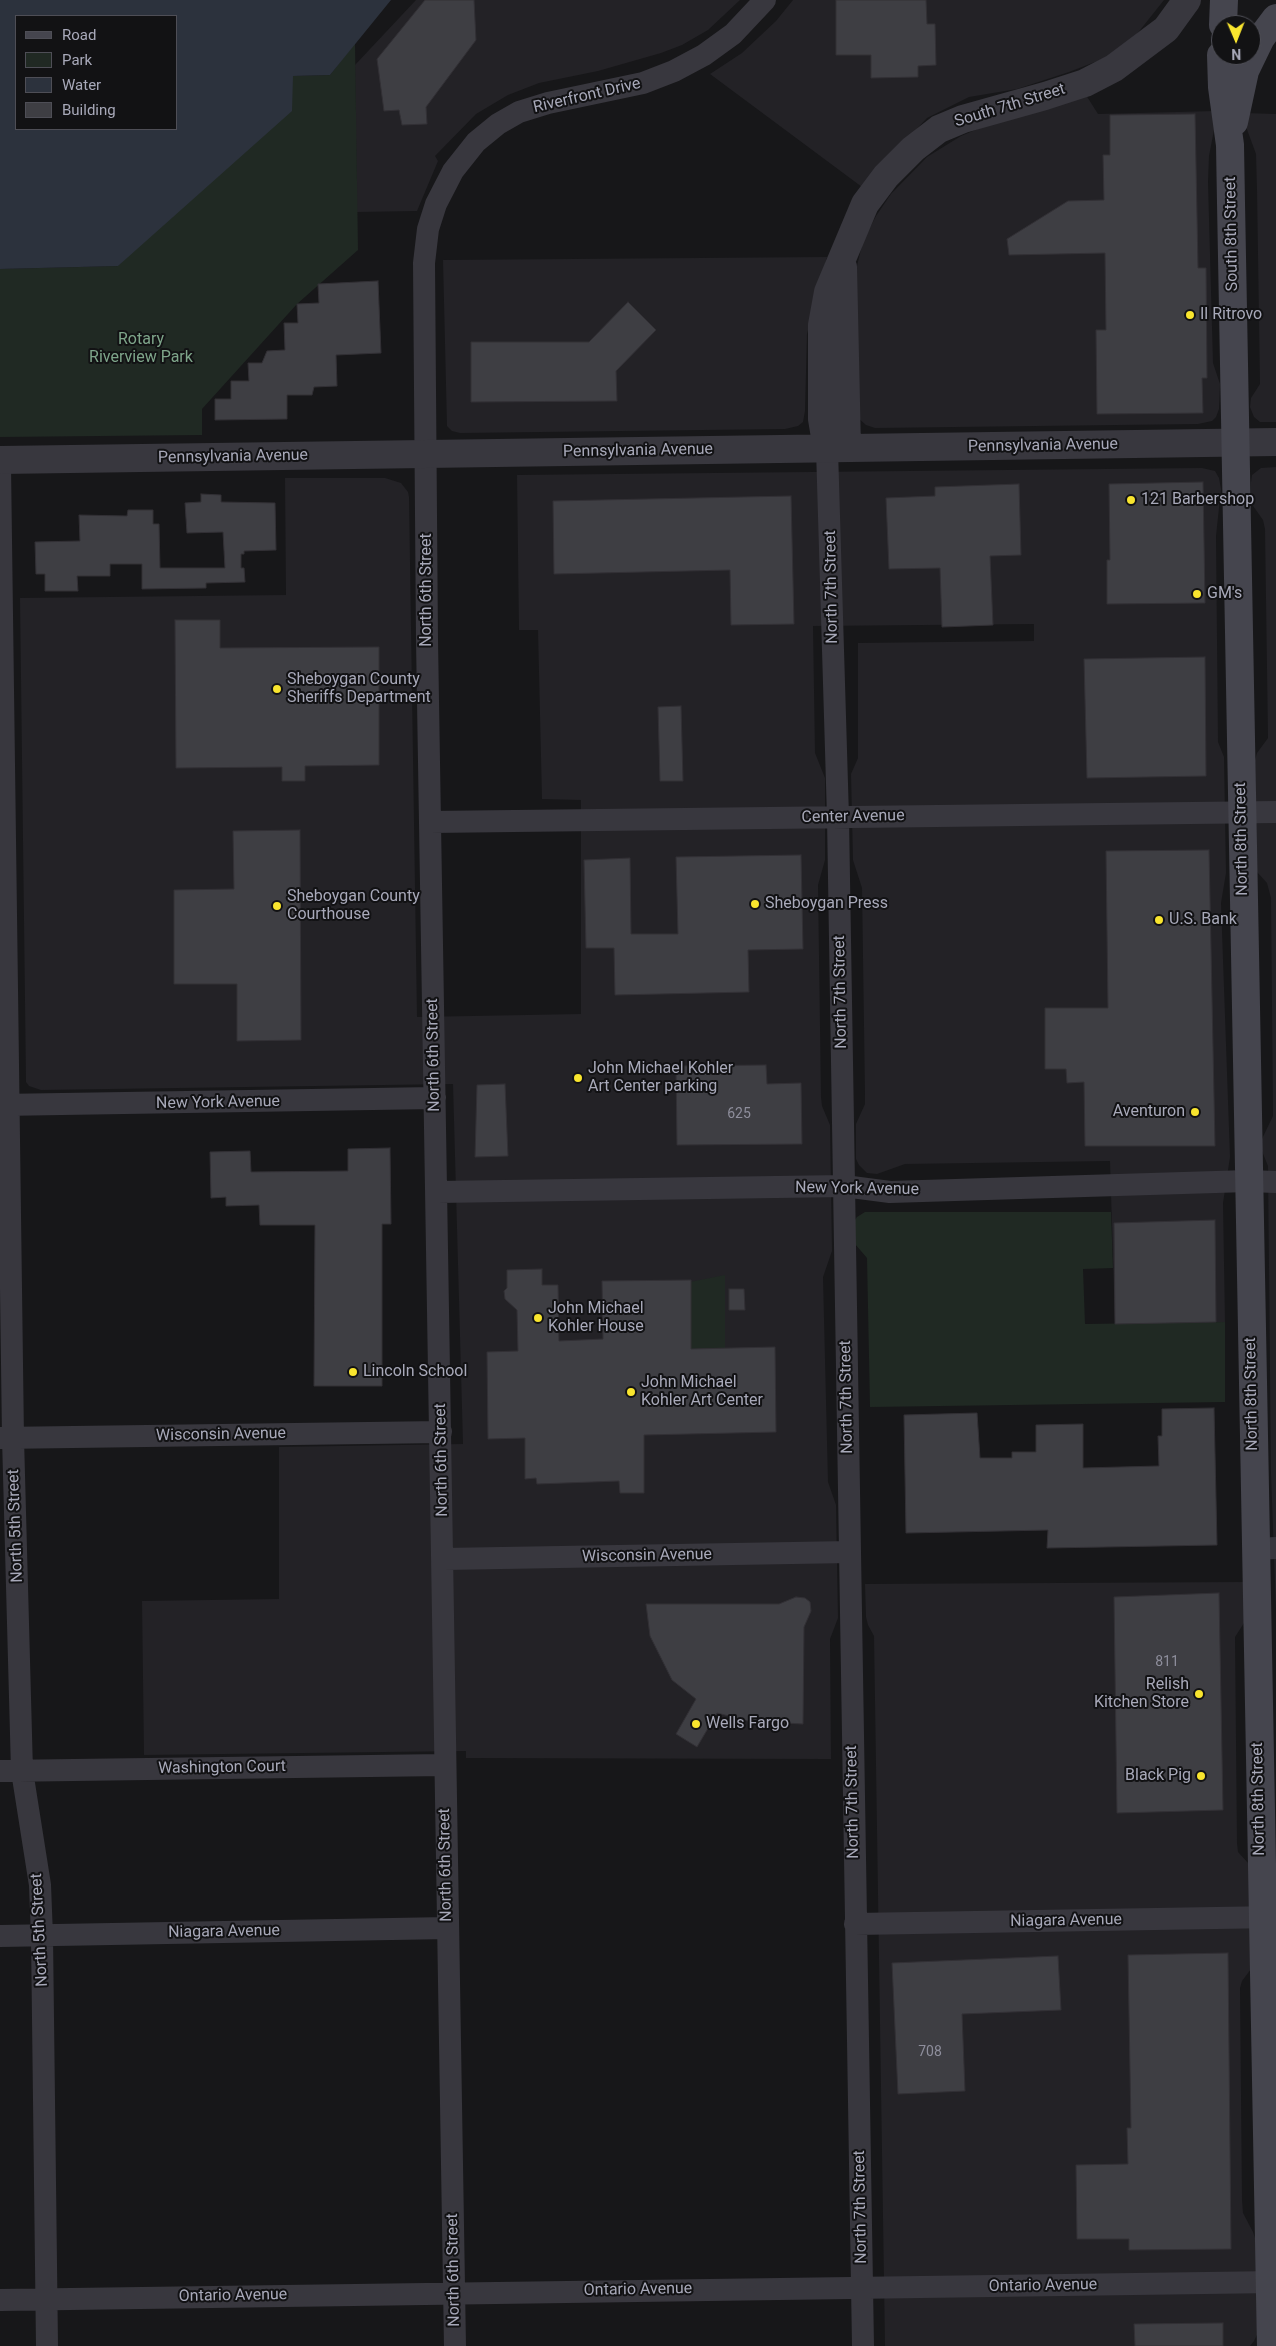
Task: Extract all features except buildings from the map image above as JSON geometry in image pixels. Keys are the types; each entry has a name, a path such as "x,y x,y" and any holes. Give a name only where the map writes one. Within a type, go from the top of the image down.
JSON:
{"main road":[{"path":"1223,15 1224,0"},
{"name":"South 8th Street","path":"1230,145 1245,71 1261,38 1276,18"},
{"name":"South 8th Street","path":"1221,65 1222,87 1230,145 1236,442"},
{"name":"North 8th Street","path":"1236,442 1248,1180 1265,1549 1273,2283 1271,2346"}],"street":[{"name":"Riverfront Drive","path":"426,454 425,255 431,218 453,171 476,142 498,124 520,112 569,98 643,83 674,71 704,54 733,34 765,0"},
{"name":"South 7th Street","path":"837,448 822,419 822,325 828,292 843,261 865,204 886,176 913,149 939,129 963,119 1085,83 1114,68 1166,29 1187,0"},
{"name":"Pennsylvania Avenue","path":"0,460 1276,442"},
{"name":"North 7th Street","path":"837,448 831,519 838,817 863,2346"},
{"name":"North 6th Street","path":"426,454 430,822 444,1559 444,1765 455,2346"},
{"name":"North 5th Street","path":"0,465 7,1438 22,1771 40,1885 47,2346"},
{"name":"Center Avenue","path":"430,822 1276,812"},
{"name":"New York Avenue","path":"4,1105 435,1098"},
{"name":"New York Avenue","path":"437,1192 844,1186 890,1192 1248,1180 1276,1182"},
{"name":"Wisconsin Avenue","path":"7,1438 441,1432"},
{"name":"Wisconsin Avenue","path":"444,1559 850,1552"},
{"name":"Washington Court","path":"0,1772 444,1765"},
{"name":"Niagara Avenue","path":"855,1924 1269,1917"},
{"name":"Niagara Avenue","path":"0,1936 448,1928"},
{"name":"Ontario Avenue","path":"0,2300 1273,2283"}],"shaded area":[{"path":"416,0 740,0 708,30 682,45 598,71 539,83 508,95 476,114 435,156 438,161 417,211 357,212 355,65"},
{"path":"793,0 1164,0 1129,44 1108,57 1017,89 969,97 927,118 862,187 710,74 742,53 776,21"},
{"path":"1086,95 1098,114 1215,111 1215,125 1209,156 1208,182 1213,363 1220,384 1219,409 1216,417 1212,421 1198,424 875,428 866,425 857,417 856,270 863,241 876,216 891,194 927,157 961,136 992,123"},
{"path":"1243,113 1276,114 1276,422 1260,422 1254,417 1250,407 1251,398 1260,384 1257,190 1256,154"},
{"path":"827,257 807,334 805,411 803,422 798,426 785,429 460,433 452,431 447,426 443,260"},
{"path":"1276,467 1276,1610 1271,1474 1268,1166 1262,1151 1261,1141 1273,1116 1271,898 1267,883 1257,872 1255,760 1257,753 1268,738 1265,529 1263,520 1251,503 1251,482 1252,475 1261,468"},
{"path":"1202,468 1215,471 1219,478 1221,489 1216,536 1218,742 1224,757 1226,873 1221,903 1230,1157 1223,1203 1225,1322 1115,1324 1110,1161 905,1164 877,1174 867,1173 859,1165 856,1159 856,1124 865,1104 862,888 853,860 851,774 858,758 858,643 1034,641 1034,624 813,626 815,753 825,778 825,860 818,885 821,1097 822,1106 830,1125 832,1251 823,1277 828,1482 836,1505 838,1618 830,1639 831,1759 466,1758 466,1751 144,1755 142,1601 279,1599 279,1447 463,1444 453,1084 41,1090 29,1086 26,1082 20,598 286,595 285,478 385,478 401,483 408,492 409,497 417,1017 581,1014 581,800 542,799 538,630 519,630 517,475"},
{"path":"1246,1582 1244,1623 1235,1637 1237,1843 1238,1852 1249,1864 1251,1969 1242,1981 1240,1988 1242,2200 1243,2213 1257,2244 1258,2333 1250,2346 885,2346 874,1636 866,1617 865,1584"}],"green space":[{"name":"Rotary Riverview Park","path":"355,43 358,250 297,304 202,409 202,435 0,437 0,269 118,266 293,76 330,75"},
{"path":"865,1212 1111,1212 1113,1268 1083,1269 1085,1324 1225,1322 1225,1402 870,1407 867,1258 855,1244 854,1221"},
{"path":"725,1275 725,1348 691,1349 690,1282"}],"water":[{"path":"0,0 391,0 330,75 293,76 292,111 118,266 0,269"}],"place":[{"name":"Il Ritrovo","path":"1190,315"},
{"name":"121 Barbershop","path":"1131,500"},
{"name":"GM's","path":"1197,594"},
{"name":"Sheboygan County Sheriffs Department","path":"277,689"},
{"name":"Sheboygan Press","path":"755,904"},
{"name":"Sheboygan County Courthouse","path":"277,906"},
{"name":"U.S. Bank","path":"1159,920"},
{"name":"John Michael Kohler Art Center parking","path":"578,1078"},
{"name":"Aventuron","path":"1195,1112"},
{"name":"John Michael Kohler House","path":"538,1318"},
{"name":"Lincoln School","path":"353,1372"},
{"name":"John Michael Kohler Art Center","path":"631,1392"},
{"name":"Relish Kitchen Store","path":"1199,1694"},
{"name":"Wells Fargo","path":"696,1724"},
{"name":"Black Pig","path":"1201,1776"}]}
